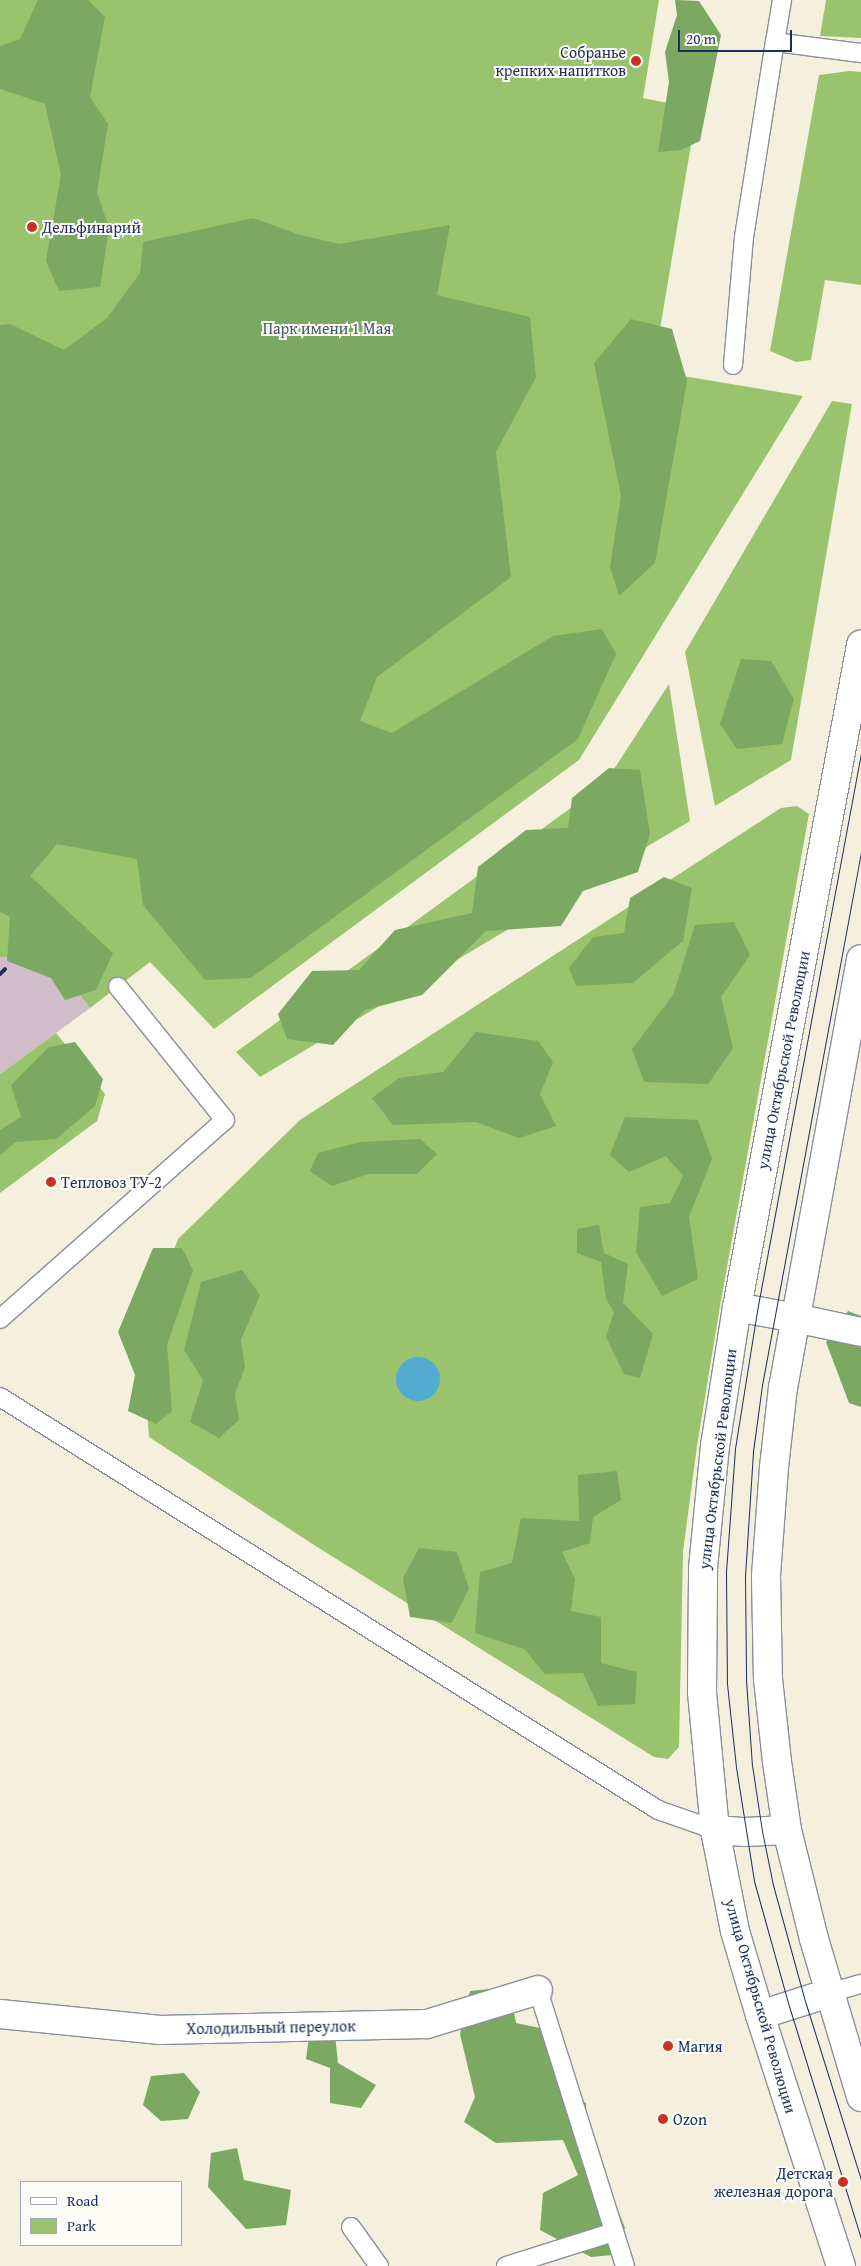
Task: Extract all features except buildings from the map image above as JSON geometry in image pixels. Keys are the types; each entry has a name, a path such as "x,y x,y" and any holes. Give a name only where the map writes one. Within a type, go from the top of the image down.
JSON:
{"main road":[{"name":"улица Октябрьской Революции","path":"842,2266 760,2015 735,1931 715,1830 702,1692 703,1568 716,1446 737,1307 861,645"},
{"path":"861,959 783,1387 774,1466 766,1577 768,1679 787,1830 798,1880 829,1993 861,2097"},
{"path":"737,1307 861,1332"},
{"path":"715,1830 745,1832 787,1830"},
{"name":"Холодильный переулок","path":"0,2014 160,2030 427,2024 538,1990"},
{"path":"760,2015 829,1993"}],"lane":[{"path":"733,365 744,237 782,0"},
{"path":"776,42 861,53"},
{"path":"0,1319 225,1120 118,987"},
{"path":"0,1397 658,1810 715,1830"},
{"path":"829,1993 861,1984"},
{"path":"538,1990 625,2266"},
{"path":"350,2227 379,2266"},
{"path":"506,2266 614,2232"}],"shaded area":[{"path":"0,957 51,959 90,1008 0,1074"}],"green space":[{"name":"Парк имени 1 Мая","path":"0,0 659,0 643,98 697,109 653,371 803,396 579,760 214,1029 150,962 90,1008 51,959 0,957"},
{"path":"38,0 88,0 105,17 90,97 108,124 97,192 109,228 100,287 59,291 46,261 61,175 45,104 0,89 0,46 20,39"},
{"path":"675,0 699,1 721,35 700,141 681,150 658,152 669,82 665,52 677,15"},
{"path":"826,0 861,0 861,38 820,36"},
{"path":"850,71 861,72 861,285 825,280 811,360 796,362 770,351 819,75"},
{"path":"253,218 297,234 339,244 450,225 437,295 530,317 536,377 496,452 511,577 377,677 360,721 392,733 553,636 602,629 616,654 578,739 251,978 205,980 143,905 137,859 57,844 30,876 113,953 96,990 65,1000 51,978 7,961 10,917 0,912 0,325 10,324 64,350 107,318 140,273 143,242"},
{"path":"631,319 672,329 687,381 655,563 619,596 610,567 621,496 594,363"},
{"path":"832,401 852,404 791,760 715,806 685,652"},
{"path":"741,659 771,661 794,699 782,744 737,749 720,724"},
{"path":"669,684 690,821 260,1077 236,1052 605,783"},
{"path":"609,768 640,770 650,834 638,872 583,891 561,926 486,931 422,995 365,1010 333,1045 287,1039 278,1014 312,971 359,970 395,930 472,913 478,867 526,830 568,828 572,798"},
{"path":"797,806 809,814 720,1306 697,1446 683,1552 679,1747 668,1759 654,1757 314,1545 149,1437 141,1333 178,1239 300,1120 781,808"},
{"path":"664,877 692,888 683,941 633,983 576,986 569,968 593,937 624,933 630,898"},
{"path":"734,922 750,955 721,997 733,1048 708,1084 644,1082 632,1049 673,995 695,925"},
{"path":"476,1032 538,1041 553,1062 540,1094 556,1126 519,1138 476,1122 393,1125 372,1098 399,1078 443,1072"},
{"path":"56,1033 105,1094 97,1121 0,1193 0,1074"},
{"path":"75,1042 103,1079 95,1106 56,1139 16,1142 0,1155 0,1130 21,1117 11,1085 49,1047"},
{"path":"625,1117 698,1120 712,1159 689,1217 698,1279 662,1296 636,1252 640,1207 670,1203 683,1176 666,1156 629,1172 610,1155"},
{"path":"420,1139 437,1154 417,1174 369,1174 332,1186 310,1171 318,1153 361,1142"},
{"path":"599,1225 604,1253 628,1264 623,1303 653,1334 640,1378 624,1374 606,1337 614,1312 606,1299 601,1262 577,1253 577,1229"},
{"path":"153,1248 182,1248 193,1270 167,1345 172,1411 156,1424 128,1411 135,1375 118,1332"},
{"path":"242,1270 260,1295 241,1340 245,1367 235,1394 239,1420 219,1438 190,1422 203,1380 184,1350 201,1282"},
{"path":"848,1311 861,1316 861,1407 849,1403 826,1342"},
{"path":"617,1471 621,1500 593,1517 590,1543 562,1552 575,1579 571,1611 601,1617 601,1663 637,1672 635,1704 598,1706 583,1673 545,1674 524,1649 475,1633 480,1572 512,1563 521,1518 579,1521 578,1475"},
{"path":"419,1548 457,1552 469,1588 452,1623 410,1617 403,1578"},
{"path":"509,1987 516,2023 540,2028 571,2060 563,2089 586,2103 587,2130 625,2228 613,2255 591,2257 540,2230 543,2193 578,2175 563,2140 496,2143 464,2122 475,2097 460,2034 470,1991"},
{"path":"335,2035 338,2063 376,2085 361,2108 330,2103 330,2068 306,2059 309,2037"},
{"path":"184,2073 200,2092 188,2119 161,2121 143,2105 151,2076"},
{"path":"237,2148 244,2180 291,2190 286,2225 246,2229 208,2187 211,2153"}],"water":[{"path":"418,1357 430,1361 436,1367 440,1379 436,1391 430,1397 418,1401 406,1397 400,1391 396,1379 400,1367 406,1361"}],"tram line":[{"path":"861,753 757,1311 735,1449 726,1572 727,1684 736,1767 754,1881 789,2006 861,2238"},
{"path":"861,852 762,1385 753,1452 745,1576 746,1680 752,1765 762,1831 773,1885 805,2001 861,2180"}],"railway":[{"path":"0,974 5,969"}],"place":[{"name":"Собранье крепких напитков","path":"636,61"},
{"name":"Дельфинарий","path":"32,227"},
{"name":"Тепловоз ТУ-2","path":"51,1182"},
{"name":"Магия","path":"668,2046"},
{"name":"Ozon","path":"663,2119"},
{"name":"Детская железная дорога","path":"843,2182"}]}
